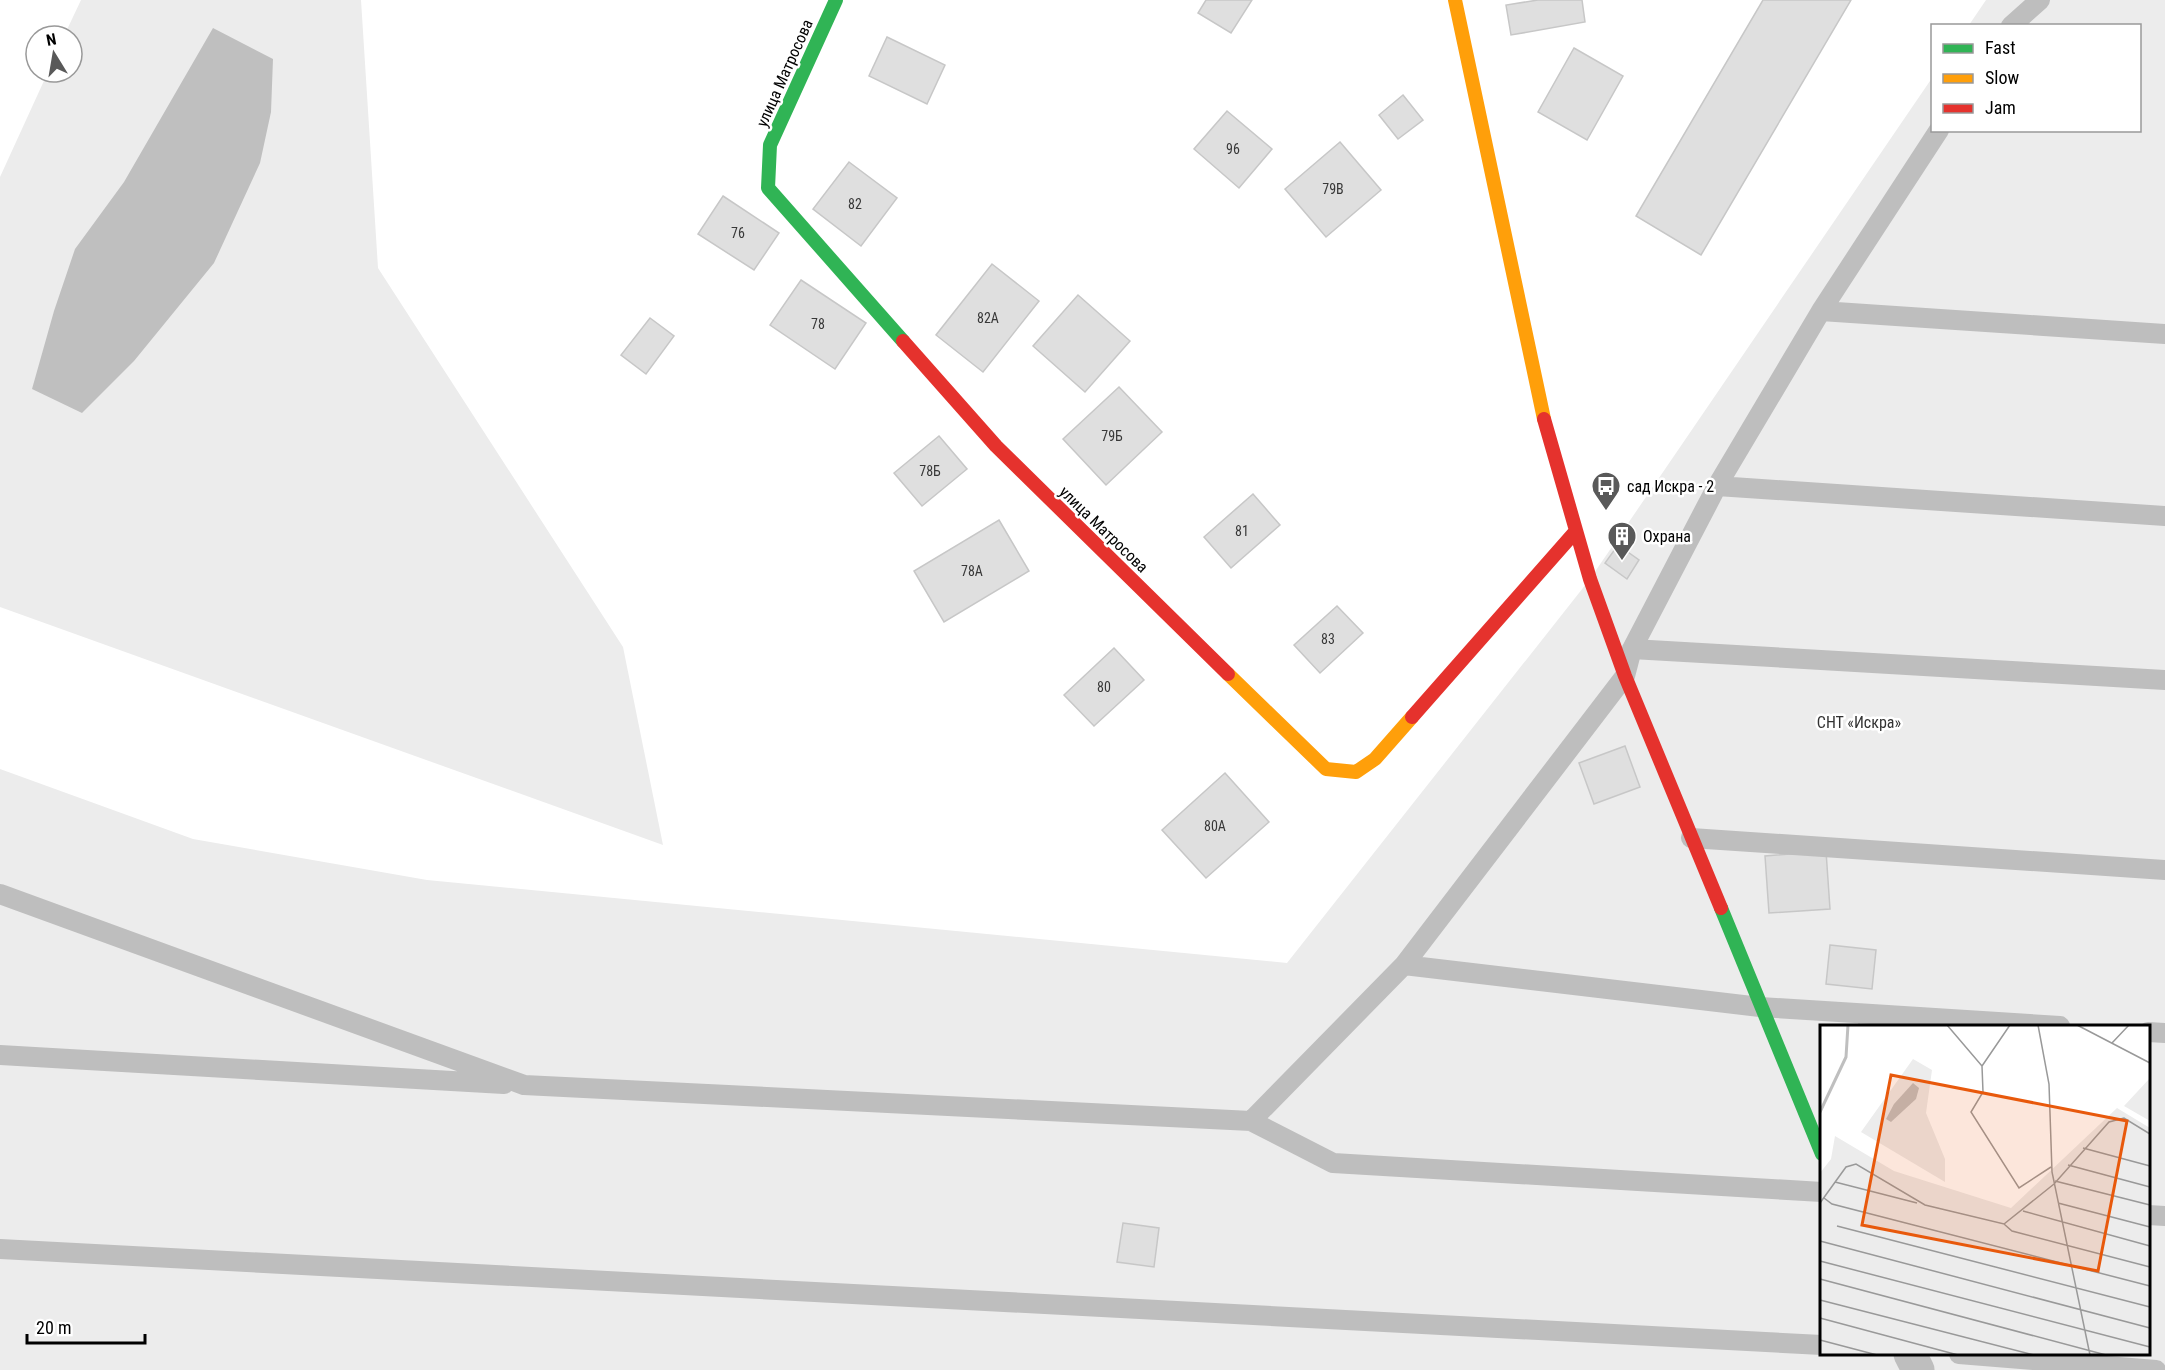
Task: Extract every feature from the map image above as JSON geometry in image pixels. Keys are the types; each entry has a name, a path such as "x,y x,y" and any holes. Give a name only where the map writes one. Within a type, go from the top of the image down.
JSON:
{"street":[{"name":"улица Матросова","path":"836,0 770,145 768,188 996,446 1326,769 1356,772 1376,759 1575,532"},
{"path":"1455,0 1544,414 1575,532 1625,676 1820,1152"},
{"path":"1911,1355 1918,1370"}],"lane":[{"path":"2013,24 2040,0"},
{"path":"1251,1121 1404,965 1625,676 1632,649 1717,486 1821,311 1938,132"},
{"path":"1821,311 2165,334"},
{"path":"1717,486 2165,516"},
{"path":"1632,649 2165,680"},
{"path":"1691,838 2165,870"},
{"path":"0,894 524,1085"},
{"path":"1404,965 1760,1007 2044,1025"},
{"path":"2150,1032 2165,1033"},
{"path":"0,1055 524,1085 1251,1121 1333,1163 1820,1192"},
{"path":"2150,1215 2165,1216"},
{"path":"0,1249 1820,1345"},
{"path":"1982,1355 2156,1370"}],"green space":[{"path":"81,0 361,0 378,268 623,647 663,845 0,607 0,177 43,84 84,84 84,24 70,24"},
{"name":"СНТ «Искра»","path":"1986,0 2165,0 2165,1370 0,1370 0,769 193,839 427,880 1287,963 1590,579 1931,79 1931,132 2141,132 2141,24 1970,24"}],"shaded area":[{"path":"213,28 273,59 271,112 260,163 214,263 134,361 82,413 32,389 54,311 75,249 124,182"}],"building":[{"path":"1206,0 1252,0 1231,33 1198,13"},
{"path":"1538,0 1582,0 1585,22 1511,35 1506,5"},
{"path":"1763,0 1851,0 1701,255 1636,216"},
{"path":"887,37 945,65 927,104 869,76"},
{"path":"1574,48 1623,76 1587,140 1538,112"},
{"path":"1403,95 1423,120 1398,139 1379,115"},
{"path":"1227,111 1272,149 1239,188 1194,149"},
{"path":"1340,142 1381,190 1326,237 1285,189"},
{"path":"849,162 897,198 861,246 813,209"},
{"path":"723,196 779,233 754,270 698,234"},
{"path":"992,264 1039,301 983,372 936,335"},
{"path":"801,280 866,323 835,369 770,325"},
{"path":"1078,295 1130,341 1085,392 1033,346"},
{"path":"650,318 674,336 646,374 621,355"},
{"path":"1119,387 1162,432 1106,485 1063,439"},
{"path":"939,436 967,469 922,506 894,473"},
{"path":"1253,494 1280,525 1231,568 1204,537"},
{"path":"999,520 1029,571 944,622 914,571"},
{"name":"Охрана","path":"1618,545 1639,560 1627,579 1605,563"},
{"path":"1337,606 1363,633 1320,673 1294,645"},
{"path":"1114,648 1144,680 1094,726 1064,695"},
{"path":"1625,746 1640,787 1594,804 1579,763"},
{"path":"1225,773 1269,822 1206,878 1162,830"},
{"path":"1826,851 1830,909 1769,913 1765,856"},
{"path":"1830,945 1876,950 1872,989 1826,984"},
{"path":"1859,1022 1901,1025 1859,1025"},
{"path":"1123,1223 1159,1228 1154,1267 1117,1262"}],"traffic: fast":[{"path":"836,0 770,145 768,188 903,341"},
{"path":"1721,908 1820,1149"}],"traffic: slow":[{"path":"1455,0 1544,419"},
{"path":"1228,674 1326,769 1356,772 1375,759 1412,717"}],"traffic: jam":[{"path":"903,341 996,446 1228,674"},
{"path":"1544,419 1590,579 1625,676 1721,908"},
{"path":"1412,717 1575,532"}],"place":[{"name":"сад Искра - 2","path":"1606,512"},
{"name":"Охрана","path":"1622,562"}]}
